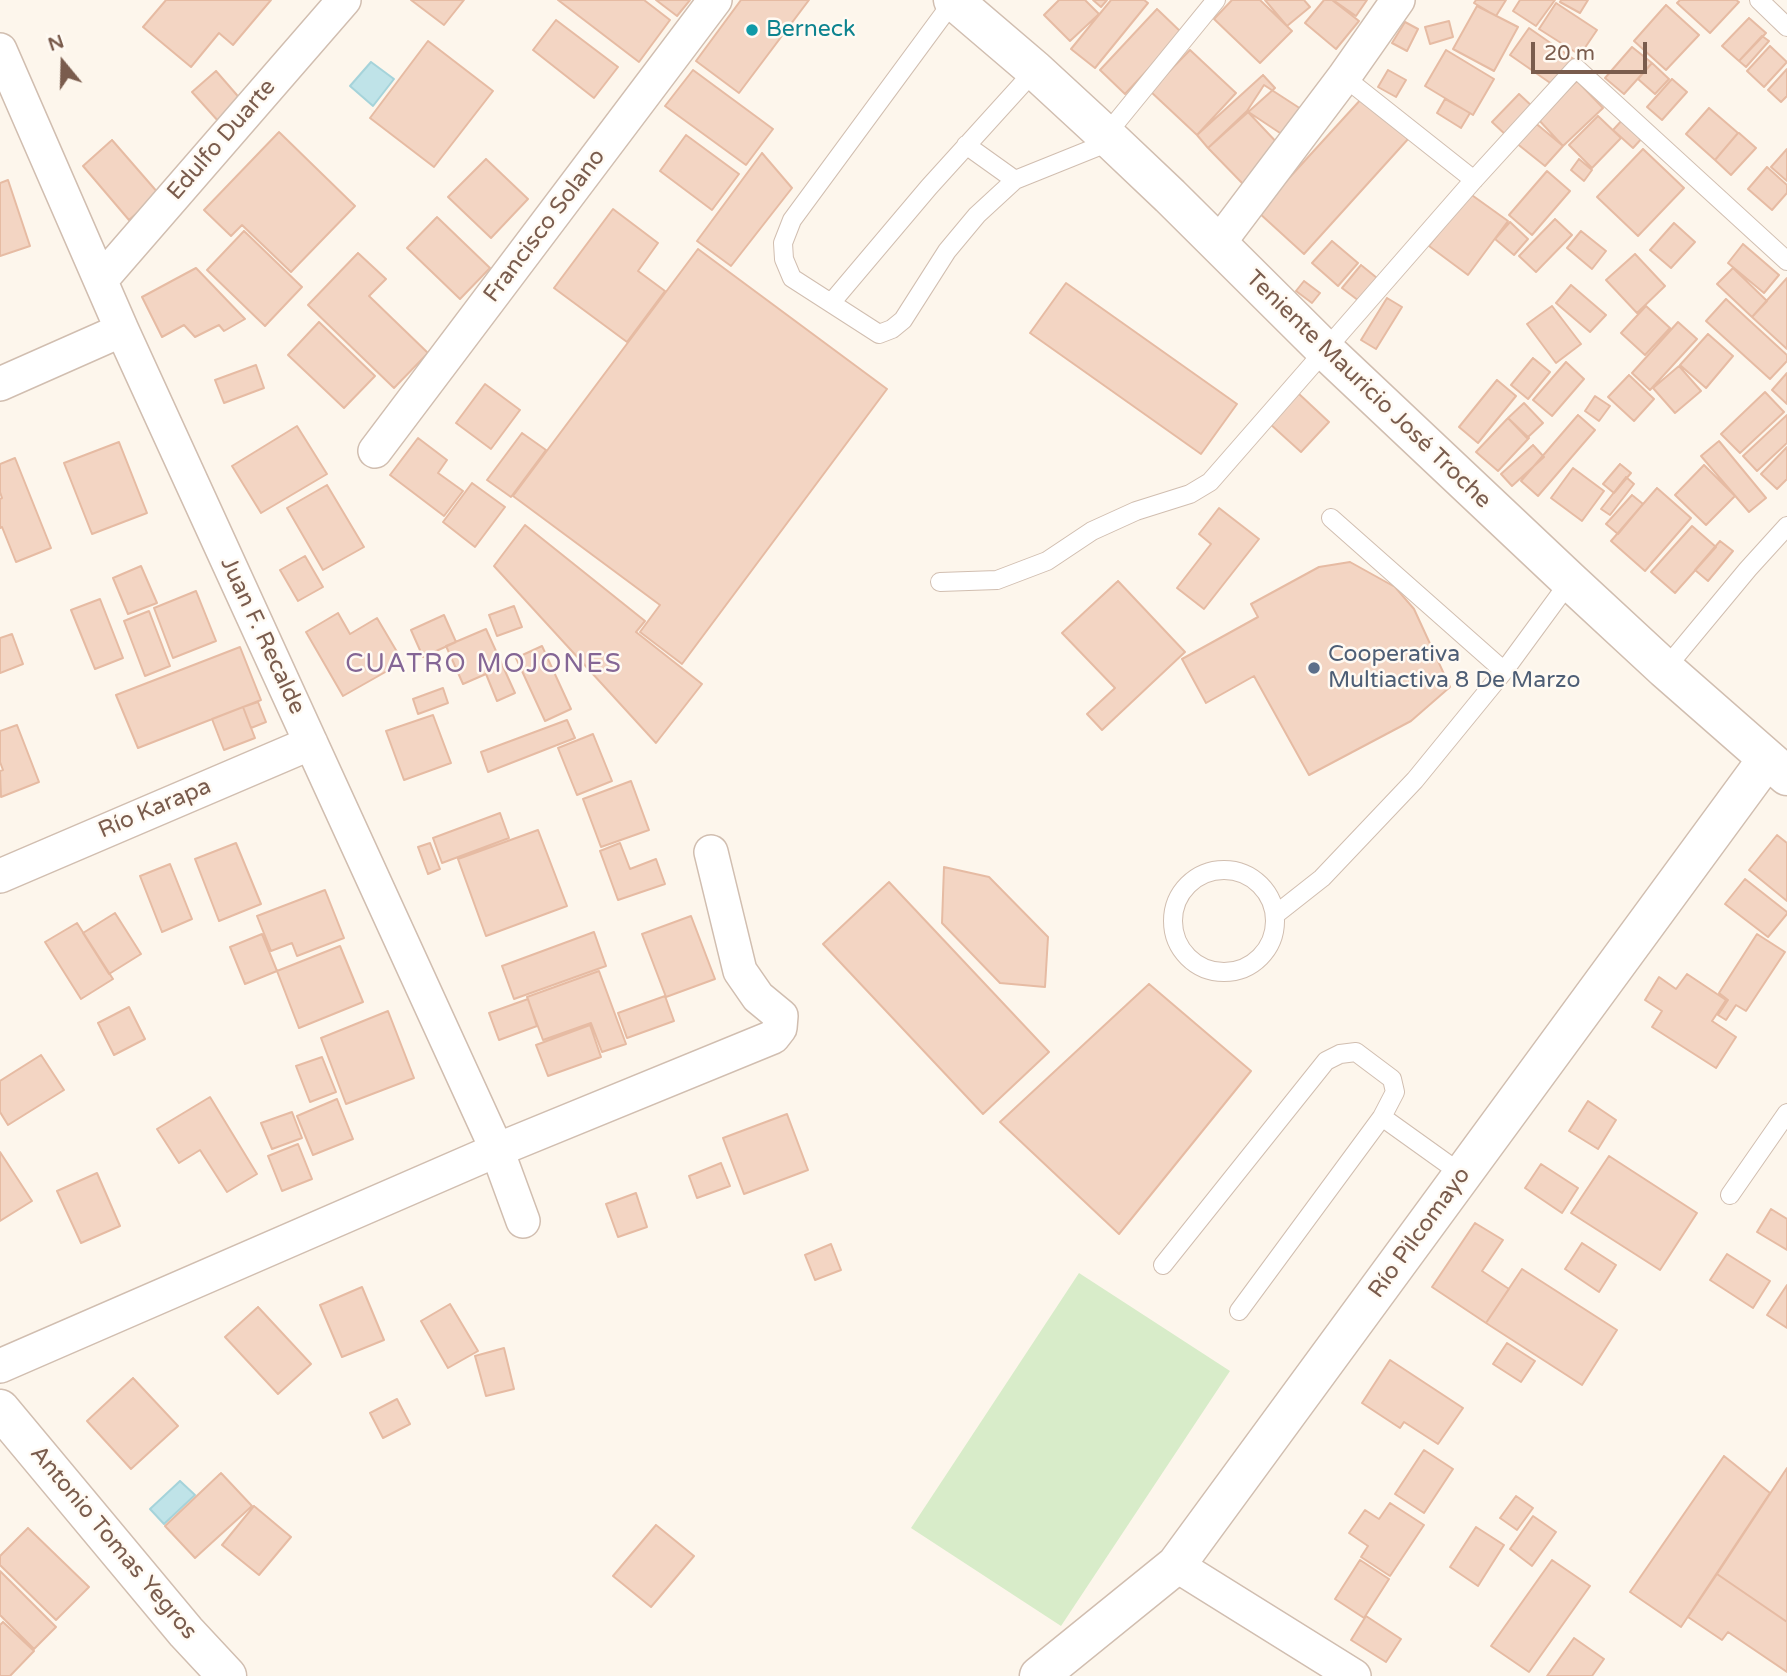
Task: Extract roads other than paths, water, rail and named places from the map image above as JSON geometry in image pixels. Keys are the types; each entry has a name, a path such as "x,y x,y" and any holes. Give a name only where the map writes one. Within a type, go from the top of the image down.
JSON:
{"street":[{"name":"Edulfo Duarte","path":"101,281 344,0"},
{"name":"Francisco Solano","path":"375,452 715,0"},
{"name":"Teniente Mauricio José Troche","path":"953,0 1109,138 1325,350 1570,581 1777,767"},
{"path":"1218,244 1344,77 1398,0"},
{"name":"Juan F. Recalde","path":"0,50 122,330 497,1150 523,1221"},
{"path":"0,384 122,330"},
{"name":"Río Karapa","path":"0,876 311,743"},
{"name":"Río Pilcomayo","path":"1039,1676 1176,1564 1462,1175 1777,767"},
{"path":"0,1366 497,1150 773,1037 780,1028 780,1016 758,997 740,971 711,852"},
{"name":"Antonio Tomas Yegros","path":"0,1409 186,1632 227,1676"},
{"path":"1176,1564 1354,1676"}],"lane":[{"path":"953,0 792,220 783,243 784,259 792,278 879,334 892,330 903,320 947,251 977,215 1015,180 1109,138 1216,0"},
{"path":"1759,0 1787,27"},
{"path":"940,582 998,580 1046,561 1092,531 1136,511 1189,494 1210,482 1474,180 1576,68 1787,261"},
{"path":"831,303 966,145 1035,70"},
{"path":"1344,77 1474,180"},
{"path":"966,145 1015,180"},
{"path":"1331,517 1504,671"},
{"path":"1665,669 1787,526"},
{"path":"1275,915 1322,878 1405,790 1504,671 1570,581"},
{"path":"1226,870 1244,874 1259,883 1270,898 1275,915 1275,932 1268,949 1256,962 1240,970 1222,972 1205,969 1190,960 1179,945 1173,928 1174,911 1181,894 1193,881 1209,872 1226,870"},
{"path":"1163,1265 1326,1061 1340,1054 1356,1052 1392,1079 1395,1092 1382,1117 1239,1311"},
{"path":"1730,1195 1787,1113"},
{"path":"1382,1117 1462,1175"}],"water":[{"path":"371,62 394,79 373,106 350,86"},
{"path":"180,1481 195,1495 164,1524 150,1509"}],"place":[{"name":"Berneck","path":"752,30"},
{"name":"Cooperativa Multiactiva 8 De Marzo","path":"1314,668"}],"district":[{"name":"CUATRO MOJONES","path":"484,665"}]}
